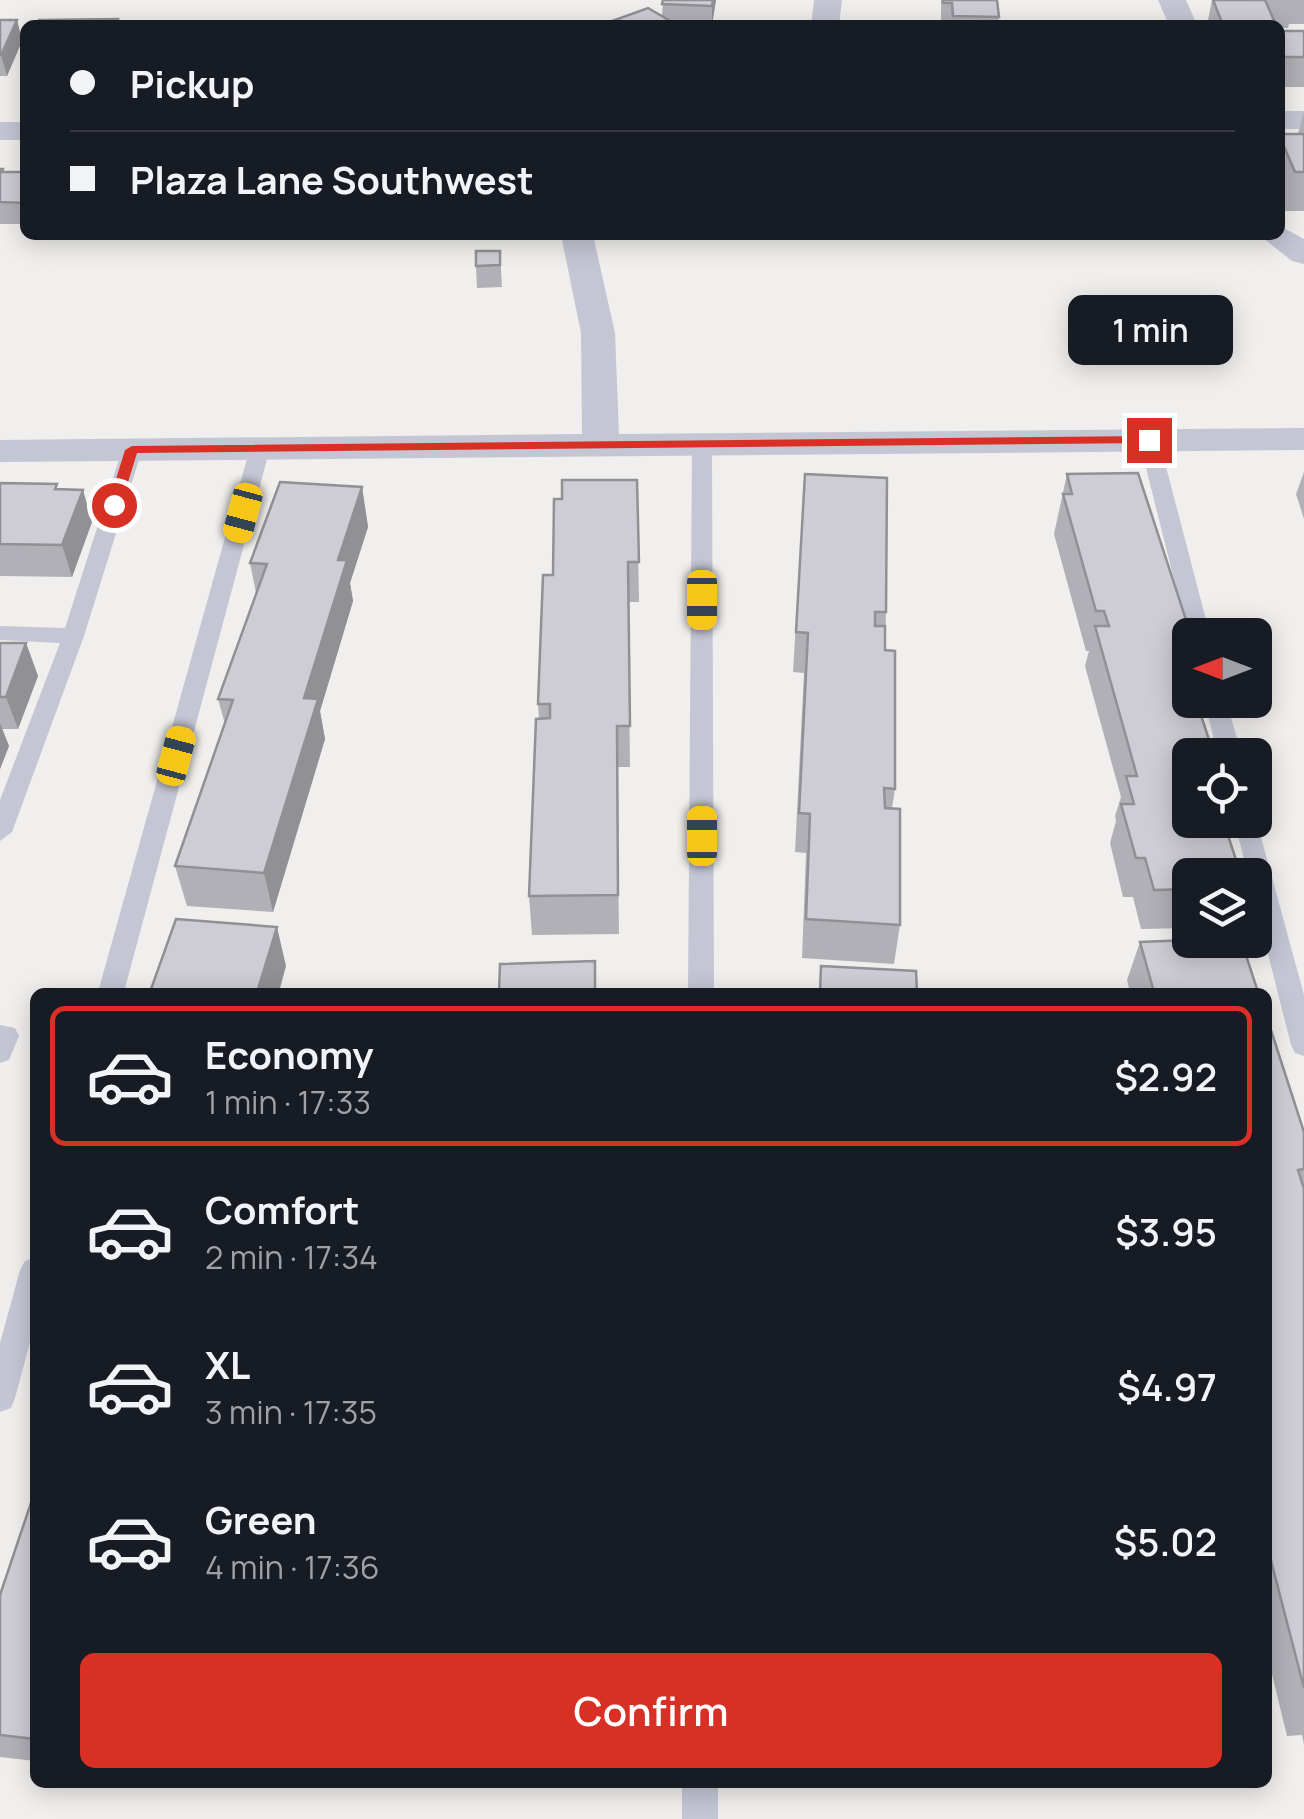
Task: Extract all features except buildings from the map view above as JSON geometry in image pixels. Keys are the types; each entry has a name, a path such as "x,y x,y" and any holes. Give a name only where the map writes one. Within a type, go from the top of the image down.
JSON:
{"street":[{"path":"578,240 598,333 601,445"},
{"path":"1283,240 1304,254"},
{"path":"0,451 1304,439"}],"lane":[{"path":"1149,440 1195,618"},
{"path":"701,988 702,444"},
{"path":"112,988 260,448"},
{"path":"0,832 73,636 132,450"},
{"path":"0,633 73,636"},
{"path":"1251,838 1304,1045"},
{"path":"0,1036 6,1036 0,1052"},
{"path":"0,1398 30,1288"},
{"path":"700,1788 700,1819"}],"route":[{"path":"114,505 132,450 1149,440"}]}
